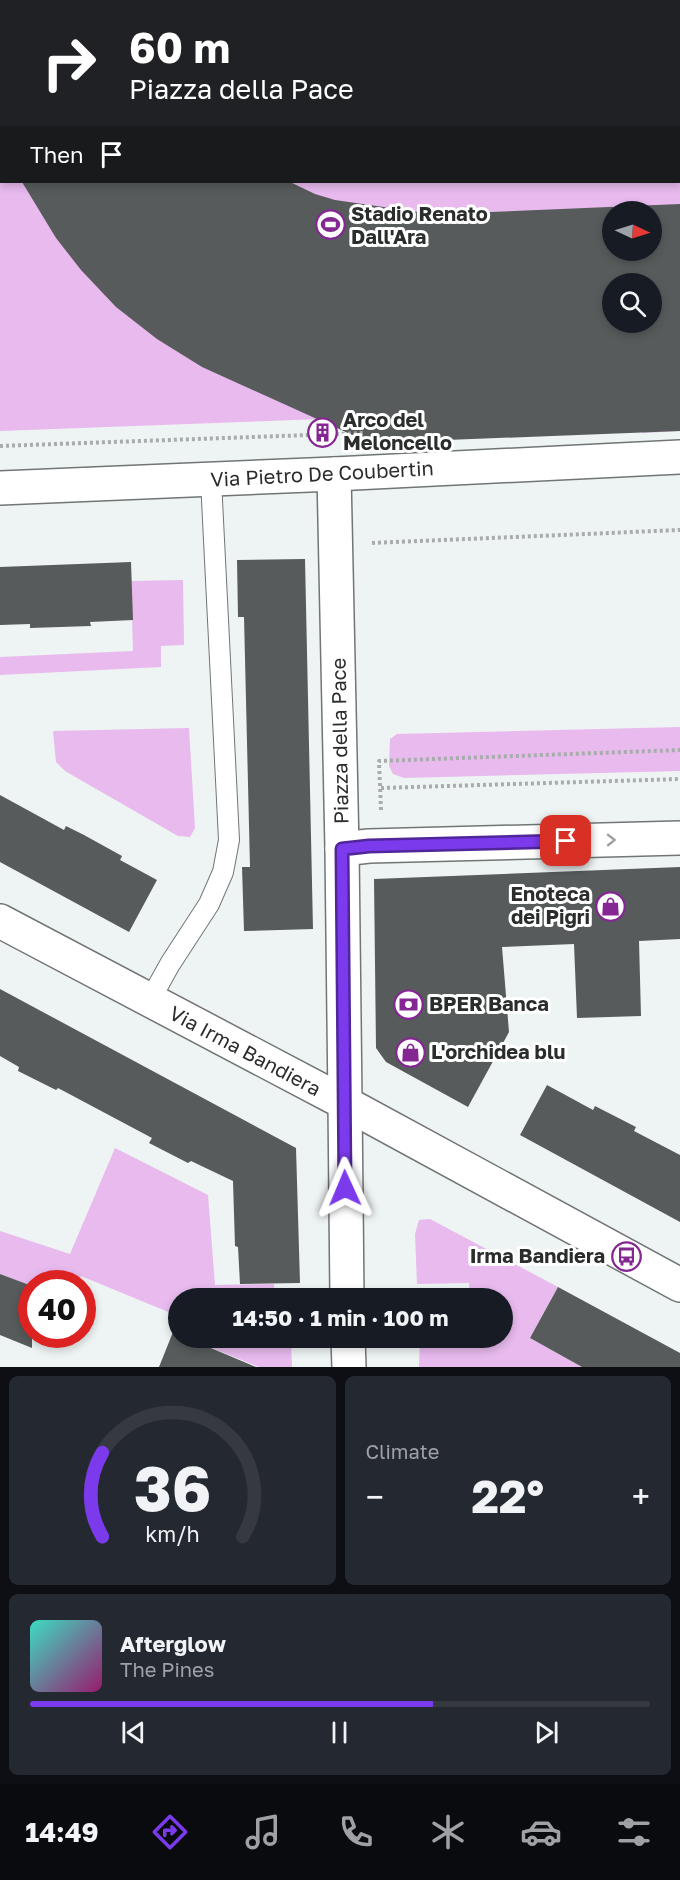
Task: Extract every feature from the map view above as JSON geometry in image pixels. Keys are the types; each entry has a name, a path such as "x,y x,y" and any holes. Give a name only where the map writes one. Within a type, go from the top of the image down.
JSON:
{"street":[{"name":"Via Pietro De Coubertin","path":"0,488 680,457"},
{"name":"Piazza della Pace","path":"334,474 342,849 376,846 680,838"},
{"path":"342,849 347,1288"},
{"name":"Via Irma Bandiera","path":"0,921 345,1103 680,1285"},
{"path":"348,1348 349,1367"}],"lane":[{"path":"150,1000 170,964 209,904 223,872 229,840 211,480"}],"path":[{"path":"368,543 680,530"},
{"path":"680,750 380,761 381,788 680,779"}],"shaded area":[{"name":"Stadio Renato Dall'Ara","path":"0,183 680,183 680,431 643,433 642,407 0,431"},
{"path":"183,580 184,645 161,646 161,667 0,675 0,657 133,651 131,581"},
{"path":"680,727 680,771 404,778 393,774 389,766 390,739 397,734"},
{"path":"189,728 195,828 190,837 178,836 65,771 56,762 53,731"},
{"path":"115,1148 208,1195 215,1285 274,1284 274,1288 168,1288 168,1312 96,1282 96,1270 18,1270 18,1281 0,1274 0,1231 70,1254"},
{"path":"430,1219 558,1287 530,1338 582,1367 419,1367 420,1348 513,1348 513,1288 469,1288 469,1283 417,1284 415,1234 419,1220"},
{"path":"212,1348 291,1348 292,1367 259,1367"}],"building":[{"name":"Stadio Renato Dall'Ara","path":"23,183 292,183 335,200 418,212 466,213 602,207 602,261 662,261 662,205 680,204 680,431 370,443 202,367 157,339 116,307 81,270 56,238"},
{"path":"305,559 313,929 244,931 242,867 250,867 244,617 238,617 237,560"},
{"path":"131,562 133,620 90,622 91,626 30,628 30,624 0,625 0,567"},
{"path":"0,795 64,830 66,826 84,835 122,856 120,860 157,880 129,932 0,862"},
{"path":"680,867 680,939 639,941 641,1016 577,1018 574,944 502,947 509,1032 468,1107 386,1062 376,1048 374,879"},
{"path":"0,989 296,1148 300,1283 240,1284 238,1247 235,1246 233,1181 191,1161 188,1163 149,1143 152,1138 58,1088 56,1090 18,1071 19,1067 0,1056"},
{"path":"547,1085 593,1110 595,1106 636,1127 634,1131 680,1155 680,1222 520,1135"},
{"path":"0,1274 18,1281 18,1342 0,1335"},
{"path":"558,1287 680,1353 680,1367 582,1367 530,1338"},
{"path":"168,1344 168,1348 211,1348 256,1367 159,1367"}],"place":[{"name":"Stadio Renato Dall'Ara","path":"330,225"},
{"name":"Arco del Meloncello","path":"322,432"},
{"name":"Enoteca dei Pigri","path":"611,906"},
{"name":"BPER Banca","path":"408,1004"},
{"name":"L'orchidea blu","path":"410,1052"},
{"name":"Irma Bandiera","path":"626,1256"}],"route":[{"path":"345,1188 342,849 369,846 566,841"}]}
